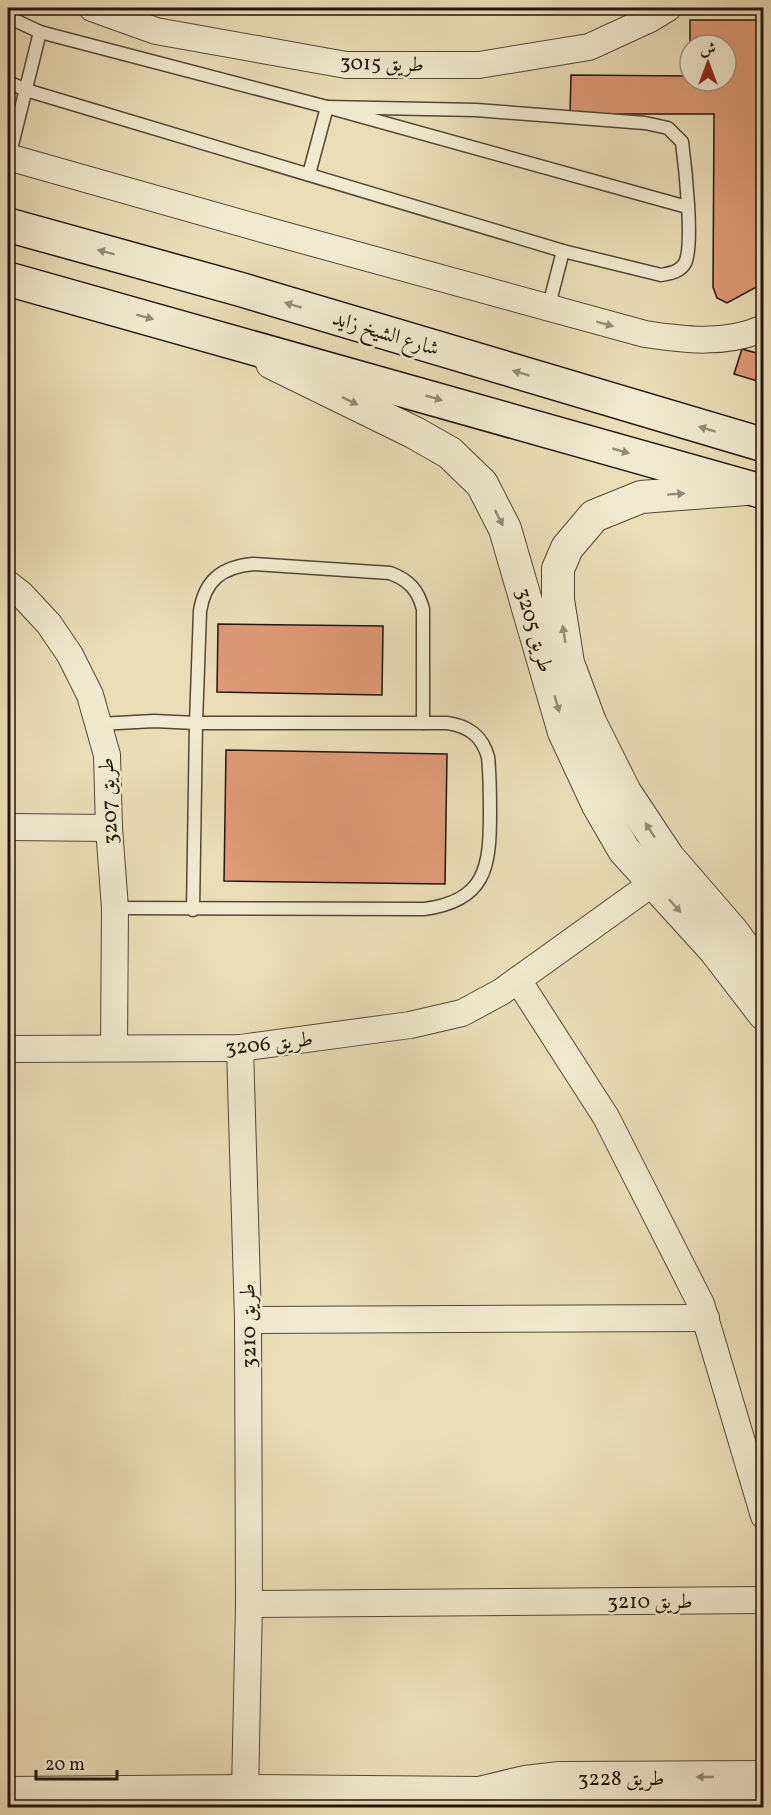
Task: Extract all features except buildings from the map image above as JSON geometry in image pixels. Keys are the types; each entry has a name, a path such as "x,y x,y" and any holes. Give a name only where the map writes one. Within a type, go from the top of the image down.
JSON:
{"main road":[{"name":"شارع الشيخ زايد","path":"8,225 239,289 764,445"},
{"path":"8,279 758,490"}],"street":[{"name":"طريق 3015","path":"92,8 156,31 346,65 479,65 589,47 650,19 668,8"},
{"path":"8,157 548,309 645,334 688,341 734,338 764,328"},
{"name":"طريق 3205","path":"222,338 415,433 450,453 482,484 505,529 564,732 598,805 624,850 665,874 732,931 764,975"},
{"name":"طريق 3205","path":"758,490 640,497 594,516 567,548 558,569 558,600 568,663 590,722 625,792 668,857 665,874 714,949 764,1014"},
{"name":"طريق 3207","path":"8,584 22,595 49,624 70,655 90,695 107,755 109,828 115,908 114,1048"},
{"path":"8,827 109,828"},
{"name":"طريق 3206","path":"8,1049 240,1048 410,1026 462,1012 501,993 665,874"},
{"path":"518,980 606,1117 682,1265 706,1318 764,1516"},
{"name":"طريق 3210","path":"240,1048 248,1320 249,1604 245,1791"},
{"path":"248,1320 706,1318"},
{"name":"طريق 3210","path":"249,1604 764,1600"},
{"name":"طريق 3228","path":"479,1800 525,1782 560,1778 764,1777"},
{"name":"طريق 3228","path":"8,1793 245,1791 479,1800 561,1807 764,1804"}],"lane":[{"path":"8,17 40,32 327,107 687,207"},
{"path":"8,157 40,32"},
{"path":"8,82 26,90 563,251 662,275 677,272 684,264 688,253 682,142 668,128 645,123 476,110 327,107"},
{"path":"309,174 327,107"},
{"path":"548,309 563,251"},
{"path":"193,910 195,723 200,611 202,598 216,576 234,567 253,564 390,573 402,578 413,586 420,597 423,609 423,723"},
{"path":"99,724 154,721 459,724 478,736 485,746 488,757 490,849 486,868 476,885 462,898 443,906 424,909 115,908"}]}
